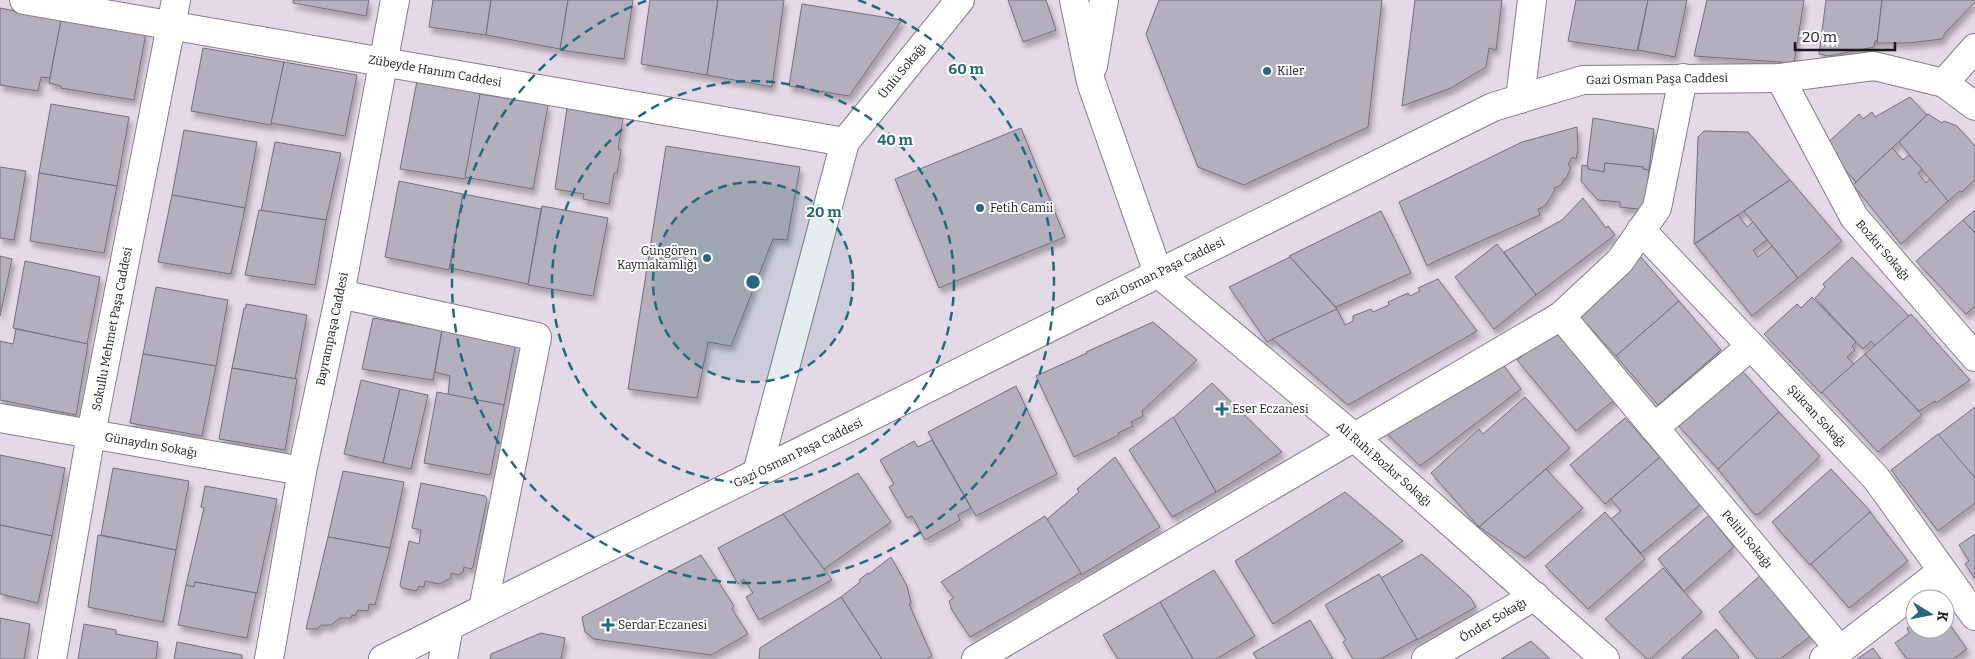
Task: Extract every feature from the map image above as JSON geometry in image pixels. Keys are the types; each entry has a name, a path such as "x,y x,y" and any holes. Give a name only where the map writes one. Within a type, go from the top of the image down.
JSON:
{"street":[{"name":"Zübeyde Hanım Caddesi","path":"24,0 173,13 382,62 845,142"},
{"name":"Bayrampaşa Caddesi","path":"269,659 302,471 340,294 395,0"},
{"name":"Ünlü Sokağı","path":"845,142 960,0"},
{"path":"1074,0 1091,82 1158,273"},
{"path":"1091,82 1104,0"},
{"path":"1520,99 1532,0"},
{"name":"Sokullu Mehmet Paşa Caddesi","path":"52,659 91,434 173,13"},
{"path":"1944,83 1975,48"},
{"name":"Gazi Osman Paşa Caddesi","path":"383,659 1493,107 1583,80 1780,78 1874,66 1944,83 1975,106"},
{"path":"976,659 1561,316 1620,261 1657,208 1683,78"},
{"name":"Bozkır Sokağı","path":"1780,78 1854,217 1975,356"},
{"path":"757,473 845,142"},
{"name":"Şükran Sokağı","path":"1641,230 1876,478 1975,616"},
{"name":"Ali Ruhi Bozkır Sokağı","path":"1158,273 1354,437 1605,659"},
{"path":"340,294 537,336 483,609"},
{"name":"Pelitli Sokağı","path":"1561,316 1654,428 1832,655"},
{"path":"1654,428 1751,346"},
{"name":"Günaydın Sokağı","path":"0,418 302,471"},
{"path":"1832,655 1942,571"},
{"name":"Önder Sokağı","path":"1426,659 1534,596"},
{"path":"443,659 449,626"}],"building":[{"path":"293,0 369,0 366,16 293,3"},
{"path":"433,0 491,0 486,35 429,27"},
{"path":"491,0 568,0 560,49 486,35"},
{"path":"568,0 633,0 624,59 560,50"},
{"path":"650,0 718,0 707,75 641,64"},
{"path":"718,0 784,0 772,87 707,75"},
{"path":"1008,0 1046,0 1056,30 1023,42"},
{"name":"Kiler","path":"1159,0 1382,0 1368,127 1244,185 1198,167 1146,34"},
{"path":"1415,0 1502,0 1496,50 1489,48 1486,67 1451,88 1402,106"},
{"path":"1576,0 1648,0 1637,51 1568,41"},
{"path":"1648,0 1687,0 1675,57 1638,50"},
{"path":"1707,0 1804,0 1794,63 1694,56"},
{"path":"1826,0 1882,0 1878,36 1874,47 1829,56 1819,54"},
{"path":"1882,0 1975,0 1975,2 1945,33 1942,39 1909,43 1877,43"},
{"path":"802,4 902,20 849,96 789,86"},
{"path":"0,8 61,20 50,78 41,77 38,91 0,85"},
{"path":"61,20 146,32 134,100 61,88 61,86 49,83"},
{"path":"203,48 284,62 271,125 191,111"},
{"path":"284,62 357,75 345,136 271,123"},
{"path":"417,81 481,92 465,179 400,169"},
{"path":"480,94 548,105 533,189 465,177"},
{"path":"1910,97 1927,115 1856,182 1824,146 1859,114 1863,119 1872,112 1875,117"},
{"path":"51,104 129,117 117,186 39,173"},
{"path":"567,108 623,119 618,149 621,150 617,173 614,173 609,204 583,199 584,194 555,189"},
{"path":"1928,114 1942,123 1944,121 1957,126 1975,146 1975,179 1962,192 1960,191 1948,201 1899,142"},
{"path":"1593,118 1654,129 1649,170 1643,169 1643,167 1605,163 1604,172 1588,169"},
{"path":"1577,127 1578,150 1576,159 1572,157 1568,165 1571,167 1566,179 1564,179 1561,185 1554,188 1555,190 1545,206 1538,209 1540,215 1427,266 1399,202 1522,142"},
{"name":"Fetih Camii","path":"1021,128 1065,237 939,288 895,179"},
{"path":"184,130 257,142 245,208 172,195"},
{"path":"1704,131 1748,132 1790,180 1694,244 1698,137"},
{"path":"275,142 341,153 326,220 261,211"},
{"name":"Güngören Kaymakamlığı","path":"666,146 800,167 787,240 773,239 731,346 708,342 697,398 628,389"},
{"path":"1892,148 1903,160 1909,155 1922,169 1918,173 1926,183 1930,179 1948,201 1901,244 1853,185"},
{"path":"1605,163 1643,167 1643,169 1649,170 1645,210 1620,207 1620,202 1598,200 1581,181 1582,165 1588,166 1588,169 1604,172"},
{"path":"0,167 26,171 14,240 0,238"},
{"path":"39,173 117,186 104,253 30,241"},
{"path":"1790,180 1842,241 1798,278 1744,211"},
{"path":"399,181 463,194 449,270 385,257"},
{"path":"463,194 541,209 528,284 450,268"},
{"path":"172,195 245,208 231,274 158,262"},
{"path":"1583,198 1606,228 1608,226 1615,235 1536,295 1504,252 1562,220"},
{"path":"542,206 608,218 593,296 528,285"},
{"path":"259,210 326,220 315,285 245,275"},
{"path":"1975,210 1975,233 1963,220"},
{"path":"1381,211 1411,273 1336,307 1289,256"},
{"path":"1738,215 1747,227 1753,222 1767,240 1753,250 1758,257 1772,246 1798,278 1752,316 1695,244"},
{"path":"1963,220 1975,233 1975,306 1966,314 1916,261"},
{"path":"1497,244 1536,295 1494,329 1455,277"},
{"path":"1639,255 1679,301 1616,356 1574,310"},
{"path":"0,256 12,259 0,316"},
{"path":"1290,257 1337,309 1267,342 1229,287"},
{"path":"1852,257 1909,316 1875,346 1871,341 1863,349 1815,298 1825,287 1823,284"},
{"path":"25,261 100,277 87,344 13,328"},
{"path":"1438,279 1477,331 1348,405 1272,339 1337,309 1345,325 1353,321 1353,316 1371,309 1373,312 1389,305 1388,302 1408,293 1410,296 1420,291 1418,288"},
{"path":"156,287 228,300 216,366 143,354"},
{"path":"1812,297 1856,342 1852,346 1855,350 1847,357 1854,364 1821,393 1764,334 1797,304 1801,308"},
{"path":"1679,301 1721,350 1658,405 1616,356"},
{"path":"246,304 307,315 295,379 232,368"},
{"path":"1911,314 1970,380 1936,403 1935,401 1919,411 1865,354"},
{"path":"373,318 442,330 433,380 362,369"},
{"path":"1153,322 1197,360 1142,411 1143,416 1131,422 1133,426 1074,457 1036,376"},
{"path":"1561,325 1618,397 1576,431 1517,360"},
{"path":"16,329 88,344 76,415 0,400 0,341 13,344"},
{"path":"442,330 516,342 504,405 448,395 450,376 435,372"},
{"path":"143,354 216,366 202,436 130,423"},
{"path":"1865,354 1922,415 1878,452 1822,392"},
{"path":"1502,363 1521,389 1420,466 1381,428"},
{"path":"1738,366 1779,412 1718,469 1676,423"},
{"path":"232,368 297,379 285,450 219,439"},
{"path":"361,380 400,389 383,463 344,454"},
{"path":"1212,383 1282,452 1216,492 1173,418"},
{"path":"1016,386 1057,474 976,516 928,432"},
{"path":"400,389 428,395 411,469 383,463"},
{"path":"437,392 504,405 490,475 424,463"},
{"path":"1525,397 1570,448 1479,527 1431,473 1479,429 1483,434"},
{"path":"1975,407 1975,478 1938,435"},
{"path":"1779,412 1820,456 1760,513 1755,515 1718,469"},
{"path":"1173,417 1216,492 1172,517 1129,450"},
{"path":"1625,418 1660,457 1605,504 1570,465"},
{"path":"1938,434 1975,478 1975,503 1938,531 1891,470"},
{"path":"932,440 971,508 958,515 960,520 925,540 912,516 907,518 889,487 894,484 880,460 914,441 918,447"},
{"path":"0,455 65,468 52,536 0,525"},
{"path":"1115,457 1160,527 1081,575 1046,520 1079,492 1077,489"},
{"path":"1660,457 1701,504 1641,553 1611,519 1621,511 1611,499"},
{"path":"113,468 189,481 176,550 101,535"},
{"path":"1546,469 1583,508 1525,558 1479,527"},
{"path":"1831,469 1871,512 1810,565 1772,522"},
{"path":"343,471 404,482 390,548 328,537"},
{"path":"858,473 891,522 824,569 783,514"},
{"path":"421,483 485,496 487,499 473,567 471,569 464,567 463,572 458,575 451,573 451,578 439,584 425,581 424,587 419,586 416,591 402,588 400,585 409,541 419,544 421,530 412,528"},
{"path":"205,486 277,499 257,593 195,582 194,587 186,585 204,508 201,507"},
{"path":"1345,492 1403,541 1273,624 1235,561"},
{"path":"1605,512 1645,559 1588,609 1545,566"},
{"path":"1870,512 1908,561 1849,608 1811,564"},
{"path":"783,514 832,580 759,620 746,597 753,593 744,579 738,584 718,548"},
{"path":"1709,515 1734,547 1684,591 1658,559"},
{"path":"1045,516 1081,573 970,637 952,610 949,601 954,598 941,582"},
{"path":"0,525 52,536 38,603 0,594"},
{"path":"1975,534 1975,579 1965,564 1969,561 1959,545"},
{"path":"98,535 176,550 163,622 88,607"},
{"path":"328,537 390,548 375,605 369,604 368,611 358,610 355,616 340,618 331,625 321,625 317,629 306,629"},
{"path":"1422,554 1470,597 1476,607 1417,640 1381,578"},
{"path":"701,555 734,606 732,609 748,634 711,655 594,639 585,632 582,617"},
{"path":"891,557 907,586 911,603 909,604 932,656 927,659 882,659 841,597 860,582 859,580"},
{"path":"1663,568 1702,612 1650,659 1647,659 1605,619"},
{"path":"1214,570 1255,636 1216,659 1193,659 1160,602"},
{"path":"1763,573 1816,632 1780,659 1757,659 1719,612"},
{"path":"1379,574 1417,639 1380,659 1353,659 1343,642 1346,640 1325,605"},
{"path":"195,582 256,593 247,638 178,625 186,585 194,587"},
{"path":"841,597 882,659 759,659 760,648"},
{"path":"1160,602 1193,659 1118,659 1103,635"},
{"path":"0,618 30,624 24,659 0,659"},
{"path":"1310,620 1333,659 1257,659 1253,653"},
{"path":"84,624 116,630 116,634 158,642 156,659 78,659"},
{"path":"1716,629 1739,657 1737,659 1681,659"},
{"path":"1955,632 1967,649 1953,659 1907,659 1895,643 1905,636 1905,639 1955,639"},
{"path":"541,633 565,638 561,659 490,659 491,654"},
{"path":"1531,641 1550,659 1501,659"},
{"path":"177,642 242,655 242,659 174,659"},
{"path":"1873,648 1881,659 1857,659"}],"place":[{"name":"Kiler","path":"1267,71"},
{"name":"Fetih Camii","path":"980,208"},
{"name":"Güngören Kaymakamlığı","path":"707,258"},
{"name":"Eser Eczanesi","path":"1222,409"},
{"name":"Serdar Eczanesi","path":"608,625"}]}
